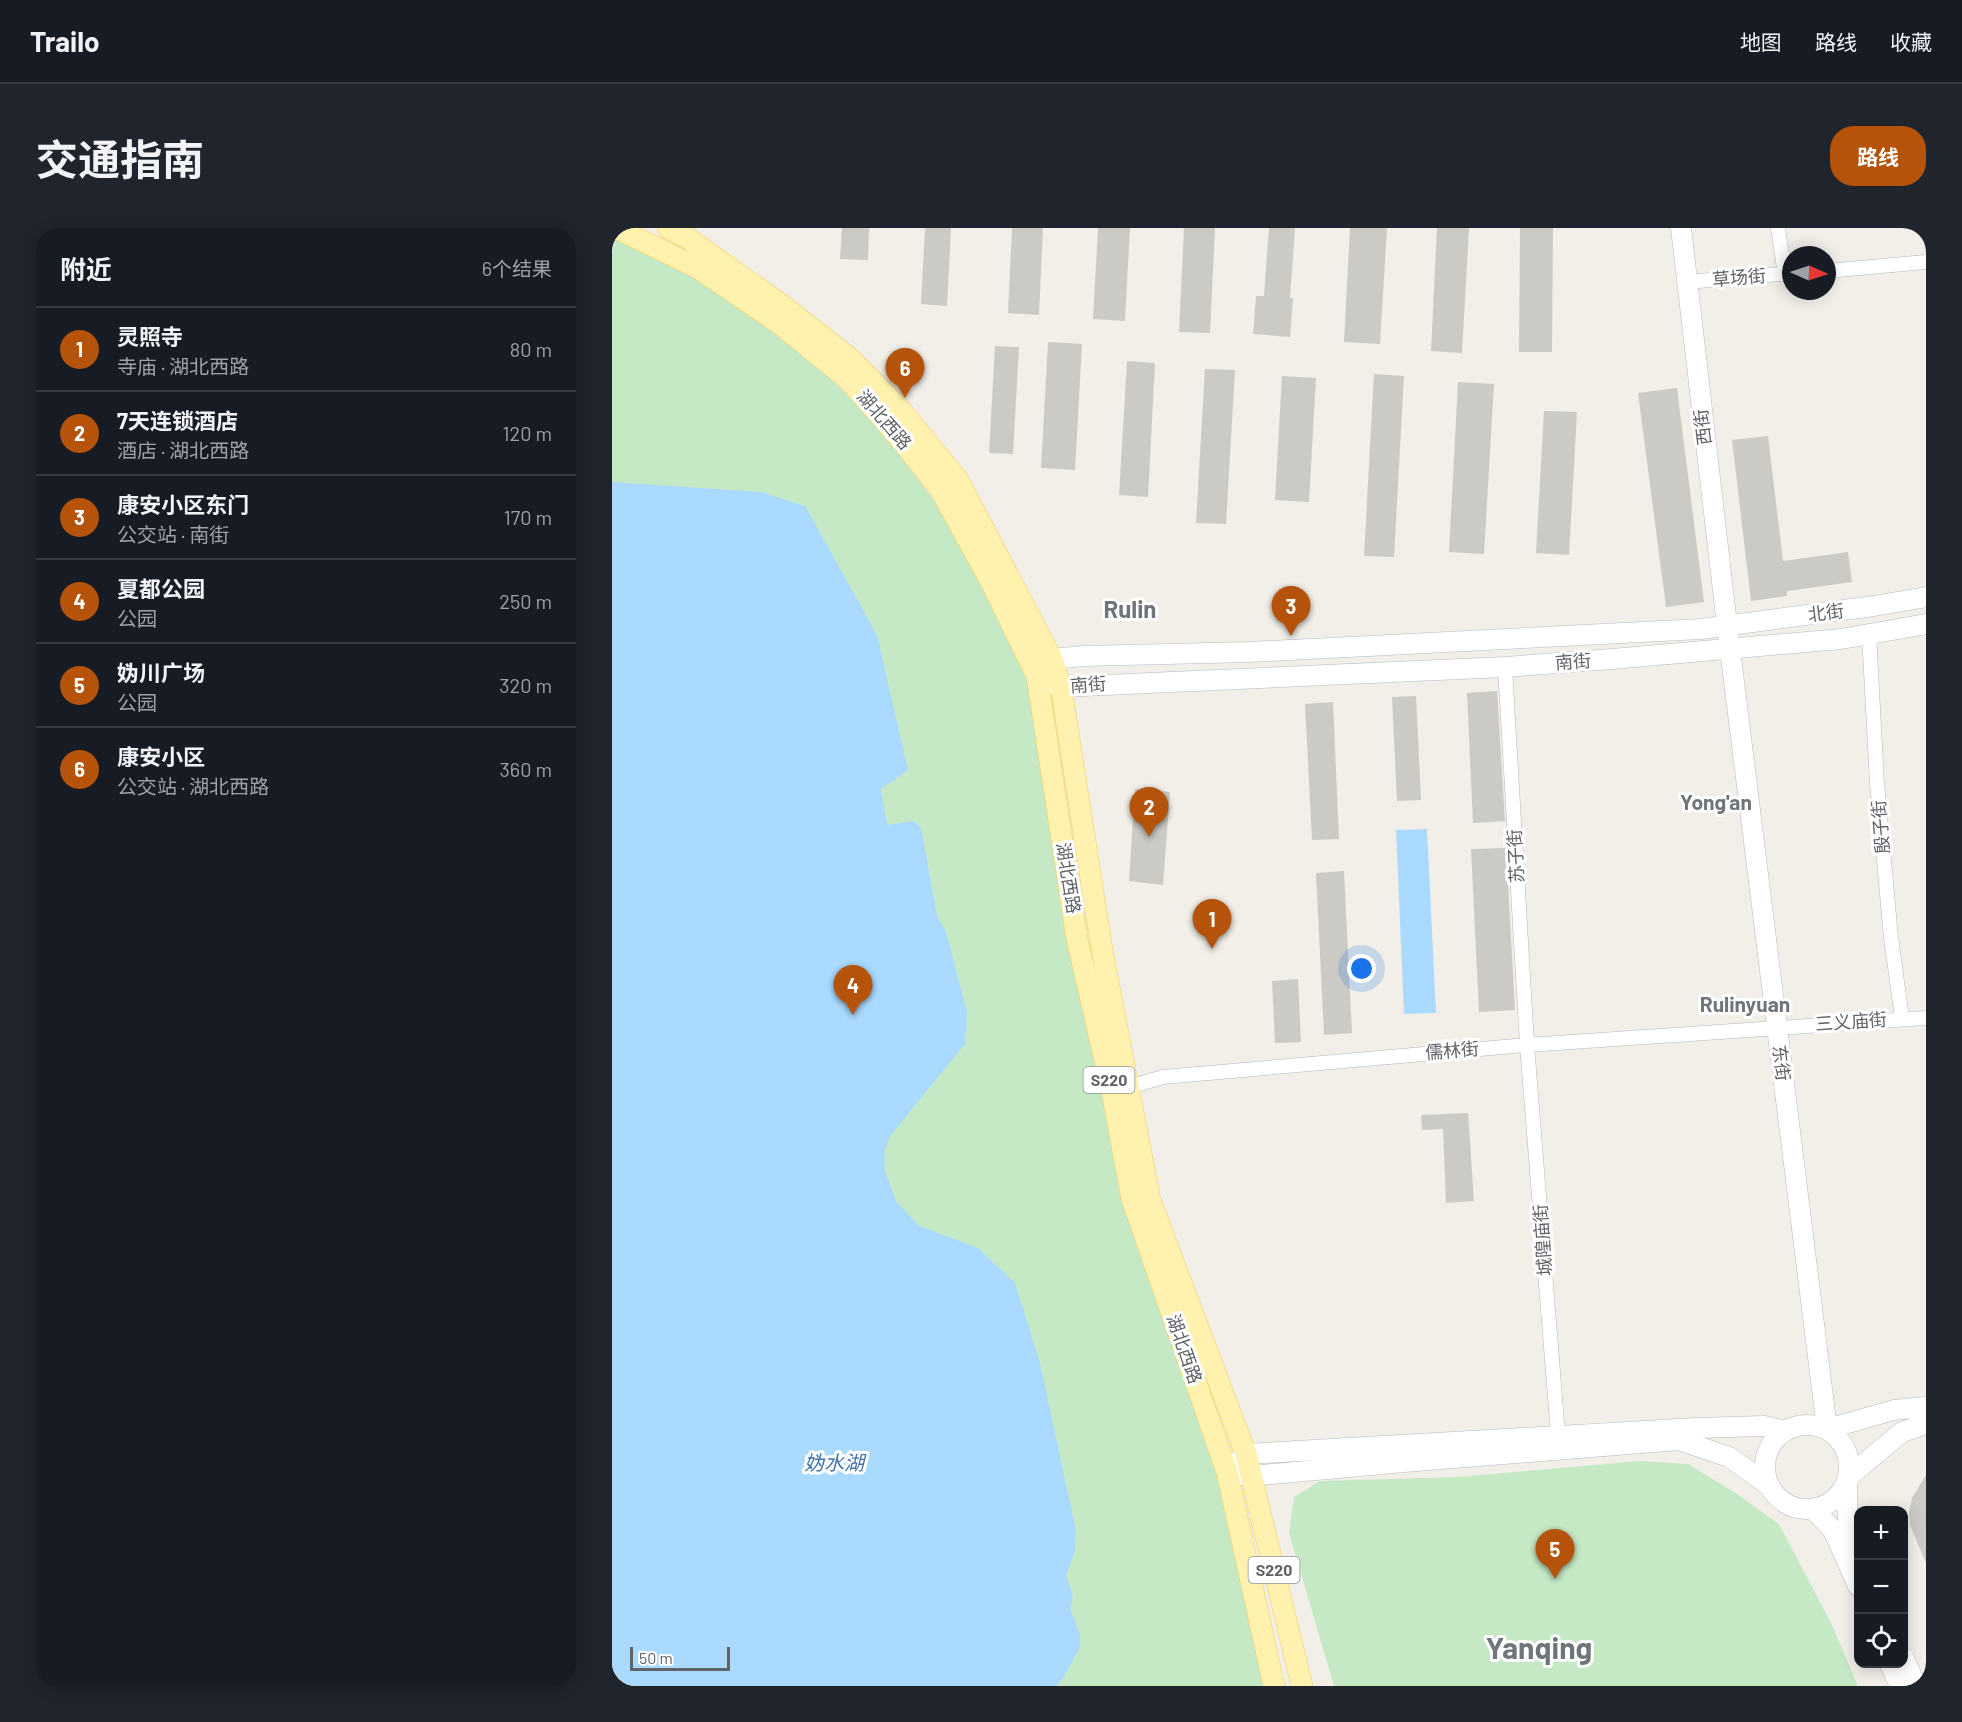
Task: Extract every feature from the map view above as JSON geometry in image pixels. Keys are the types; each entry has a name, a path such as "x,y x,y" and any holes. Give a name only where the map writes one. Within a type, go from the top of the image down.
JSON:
{"main road":[{"name":"湖北西路","path":"616,228 698,268 780,324 849,380 905,443 940,489 990,580 1037,676 1077,939 1121,1089 1150,1200 1246,1454 1302,1686"},
{"name":"湖北西路","path":"668,228 699,246 816,331 852,360 898,407 958,480 1052,659 1061,687 1102,950 1121,1089 1132,1199 1227,1472 1274,1686"}],"street":[{"name":"西街","path":"1681,228 1727,626"},
{"path":"1778,228 1782,246"},
{"path":"1836,270 1926,262"},
{"name":"草场街","path":"1687,282 1782,274"},
{"name":"北街","path":"1727,626 1926,597"},
{"name":"北街","path":"1730,650 1840,639 1926,624"},
{"name":"南街","path":"1727,626 1249,652 1084,656 1052,659 1037,676 1061,687 1505,667 1730,650"},
{"name":"东街","path":"1727,626 1827,1429"},
{"name":"殷子街","path":"1869,634 1877,783 1891,938 1902,1018"},
{"name":"苏子街","path":"1505,667 1527,1045"},
{"name":"三义庙街","path":"1777,1027 1926,1018"},
{"name":"儒林街","path":"1121,1089 1163,1077 1527,1045 1777,1027"},
{"name":"城隍庙街","path":"1527,1045 1558,1435"},
{"path":"1827,1429 1894,1410 1926,1407"},
{"path":"1227,1472 1250,1476 1393,1462 1679,1440 1729,1457 1770,1486 1782,1501 1797,1508 1813,1509 1835,1498 1841,1492 1848,1477 1902,1432 1926,1424"},
{"path":"1770,1486 1765,1473 1766,1457 1773,1442 1785,1431 1800,1425 1827,1429 1843,1444 1849,1460 1846,1493 1847,1521 1854,1545"},
{"path":"1227,1472 1246,1454 1696,1428 1764,1426 1785,1431"},
{"path":"1813,1509 1833,1530 1854,1577"},
{"path":"1908,1667 1916,1686"},
{"path":"1892,1668 1900,1686"}],"green space":[{"name":"妫水湖","path":"612,228 616,228 776,329 842,389 891,444 930,495 987,584 1037,676 1077,939 1227,1472 1274,1686 612,1686"},
{"path":"1640,1461 1688,1464 1737,1494 1779,1524 1832,1625 1858,1686 1334,1686 1289,1533 1294,1497 1320,1481 1459,1477"}],"water":[{"name":"妫水湖","path":"612,482 761,492 805,506 877,635 908,770 881,789 887,825 913,821 921,827 937,916 946,932 967,1012 965,1044 890,1136 884,1153 885,1171 896,1201 919,1226 978,1248 1015,1283 1040,1363 1076,1531 1075,1551 1066,1576 1073,1595 1070,1608 1080,1635 1080,1647 1062,1680 1056,1686 612,1686"},
{"path":"1427,829 1436,1013 1404,1014 1396,830"}],"building":[{"path":"842,228 869,228 868,260 840,259"},
{"path":"925,228 951,228 947,306 921,304"},
{"path":"1012,228 1043,228 1039,315 1008,313"},
{"path":"1098,228 1130,228 1125,321 1093,319"},
{"path":"1184,228 1215,228 1210,333 1179,332"},
{"path":"1269,228 1295,228 1290,337 1253,334 1256,296 1264,296"},
{"path":"1350,228 1387,228 1380,344 1344,342"},
{"path":"1437,228 1469,228 1462,353 1431,351"},
{"path":"1520,228 1553,228 1552,352 1519,352"},
{"path":"1048,342 1082,344 1075,470 1041,468"},
{"path":"995,346 1019,347 1013,454 989,453"},
{"path":"1127,361 1155,363 1148,497 1119,495"},
{"path":"1205,369 1235,370 1226,524 1196,523"},
{"path":"1374,374 1404,376 1394,557 1364,556"},
{"path":"1282,376 1316,378 1309,502 1275,500"},
{"path":"1458,382 1494,384 1484,554 1449,552"},
{"path":"1677,388 1704,602 1666,607 1638,393"},
{"path":"1544,411 1577,412 1569,555 1536,553"},
{"path":"1768,436 1783,561 1848,552 1852,582 1787,591 1787,596 1751,601 1732,440"},
{"path":"1497,691 1505,821 1473,823 1467,693"},
{"path":"1416,696 1421,800 1397,801 1392,697"},
{"path":"1333,702 1339,839 1312,840 1305,704"},
{"path":"1135,789 1170,792 1163,885 1129,881"},
{"path":"1506,848 1515,1010 1479,1012 1471,849"},
{"path":"1344,871 1352,1033 1324,1035 1316,873"},
{"path":"1298,979 1301,1042 1275,1043 1272,981"},
{"path":"1468,1113 1474,1201 1446,1203 1443,1129 1422,1130 1421,1115"},
{"path":"1926,1475 1926,1563 1910,1525 1909,1512 1912,1498"}],"place":[{"name":"康安小区","path":"905,398"},
{"name":"康安小区东门","path":"1291,636"},
{"name":"7天连锁酒店","path":"1149,837"},
{"name":"灵照寺","path":"1212,949"},
{"name":"夏都公园","path":"853,1015"},
{"name":"妫川广场","path":"1555,1579"}],"district":[{"name":"Rulin","path":"1130,610"},
{"name":"Yong'an","path":"1716,803"},
{"name":"Rulinyuan","path":"1745,1005"},
{"name":"Yanqing","path":"1539,1649"}]}
